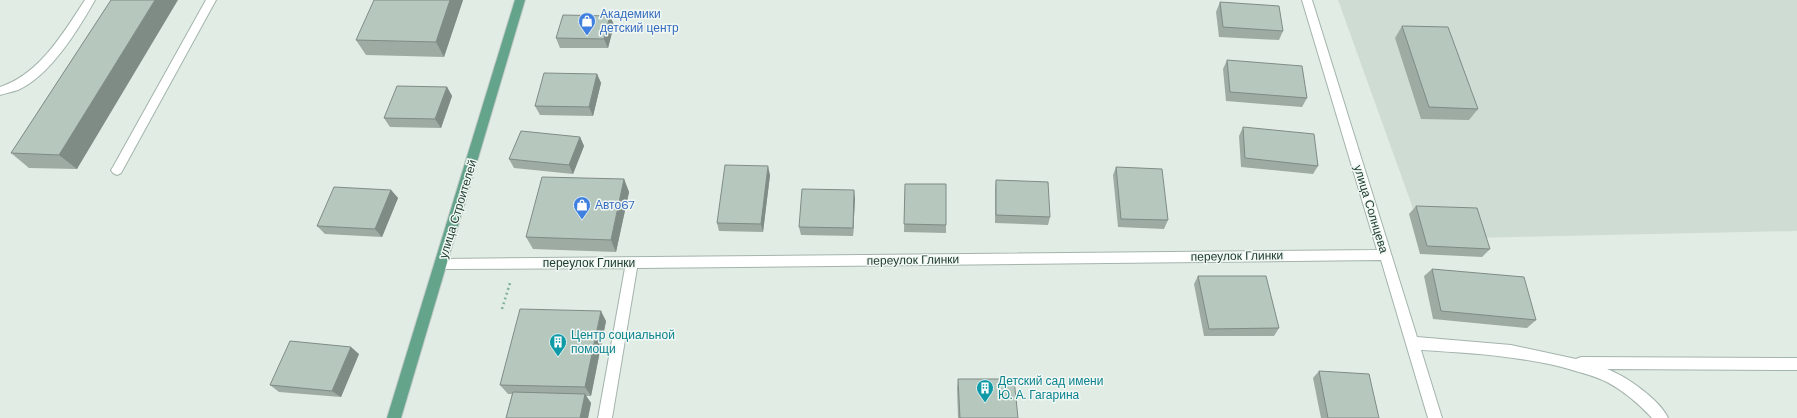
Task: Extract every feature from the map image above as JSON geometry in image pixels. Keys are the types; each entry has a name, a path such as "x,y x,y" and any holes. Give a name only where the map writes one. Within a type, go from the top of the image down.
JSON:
{"main road":[{"name":"улица Строителей","path":"394,418 520,0"}],"street":[{"path":"0,90 12,87 35,73 60,46 90,0"},
{"path":"117,170 210,0"},
{"name":"улица Солнцева","path":"1307,0 1435,418"},
{"name":"переулок Глинки","path":"441,264 1385,255"},
{"path":"605,418 632,263"},
{"path":"1412,343 1472,346 1521,353 1570,363 1607,376 1633,390 1661,418"},
{"path":"1570,363 1797,364"}],"shaded area":[{"path":"1338,0 1797,0 1797,231 1424,239"}],"building":[{"path":"111,0 155,0 59,155 11,153"},
{"path":"374,0 450,0 436,42 356,40"},
{"path":"1220,2 1279,6 1283,31 1223,27"},
{"path":"563,15 610,16 604,39 556,38"},
{"path":"1402,26 1448,27 1478,109 1429,107"},
{"path":"1227,60 1302,66 1307,98 1230,92"},
{"path":"544,73 597,74 589,107 535,106"},
{"path":"397,86 447,87 435,119 384,118"},
{"path":"1243,127 1314,134 1318,166 1245,158"},
{"path":"521,131 580,137 569,165 509,159"},
{"path":"725,165 768,166 761,224 717,223"},
{"path":"1116,167 1162,169 1168,220 1121,219"},
{"path":"542,177 624,179 611,240 526,237"},
{"path":"996,180 1048,182 1050,217 996,215"},
{"path":"905,184 946,184 946,225 904,224"},
{"path":"334,187 391,190 375,229 317,226"},
{"path":"802,189 854,190 853,228 799,227"},
{"path":"1416,206 1477,208 1490,249 1427,246"},
{"path":"1432,269 1524,277 1536,320 1441,311"},
{"path":"1198,276 1266,276 1279,328 1209,329"},
{"name":"Центр социальной помощи","path":"520,309 601,311 585,387 500,385"},
{"path":"290,341 351,347 332,391 270,385"},
{"path":"1319,371 1369,374 1379,418 1328,418"},
{"name":"Детский сад имени Ю. А. Гагарина","path":"958,379 1014,379 1018,418 960,418"},
{"path":"513,392 585,394 580,418 506,418"}],"place":[{"name":"Академики детский центр","path":"587,36"},
{"name":"Авто67","path":"582,220"},
{"name":"Центр социальной помощи","path":"558,357"},
{"name":"Детский сад имени Ю. А. Гагарина","path":"985,403"}]}
